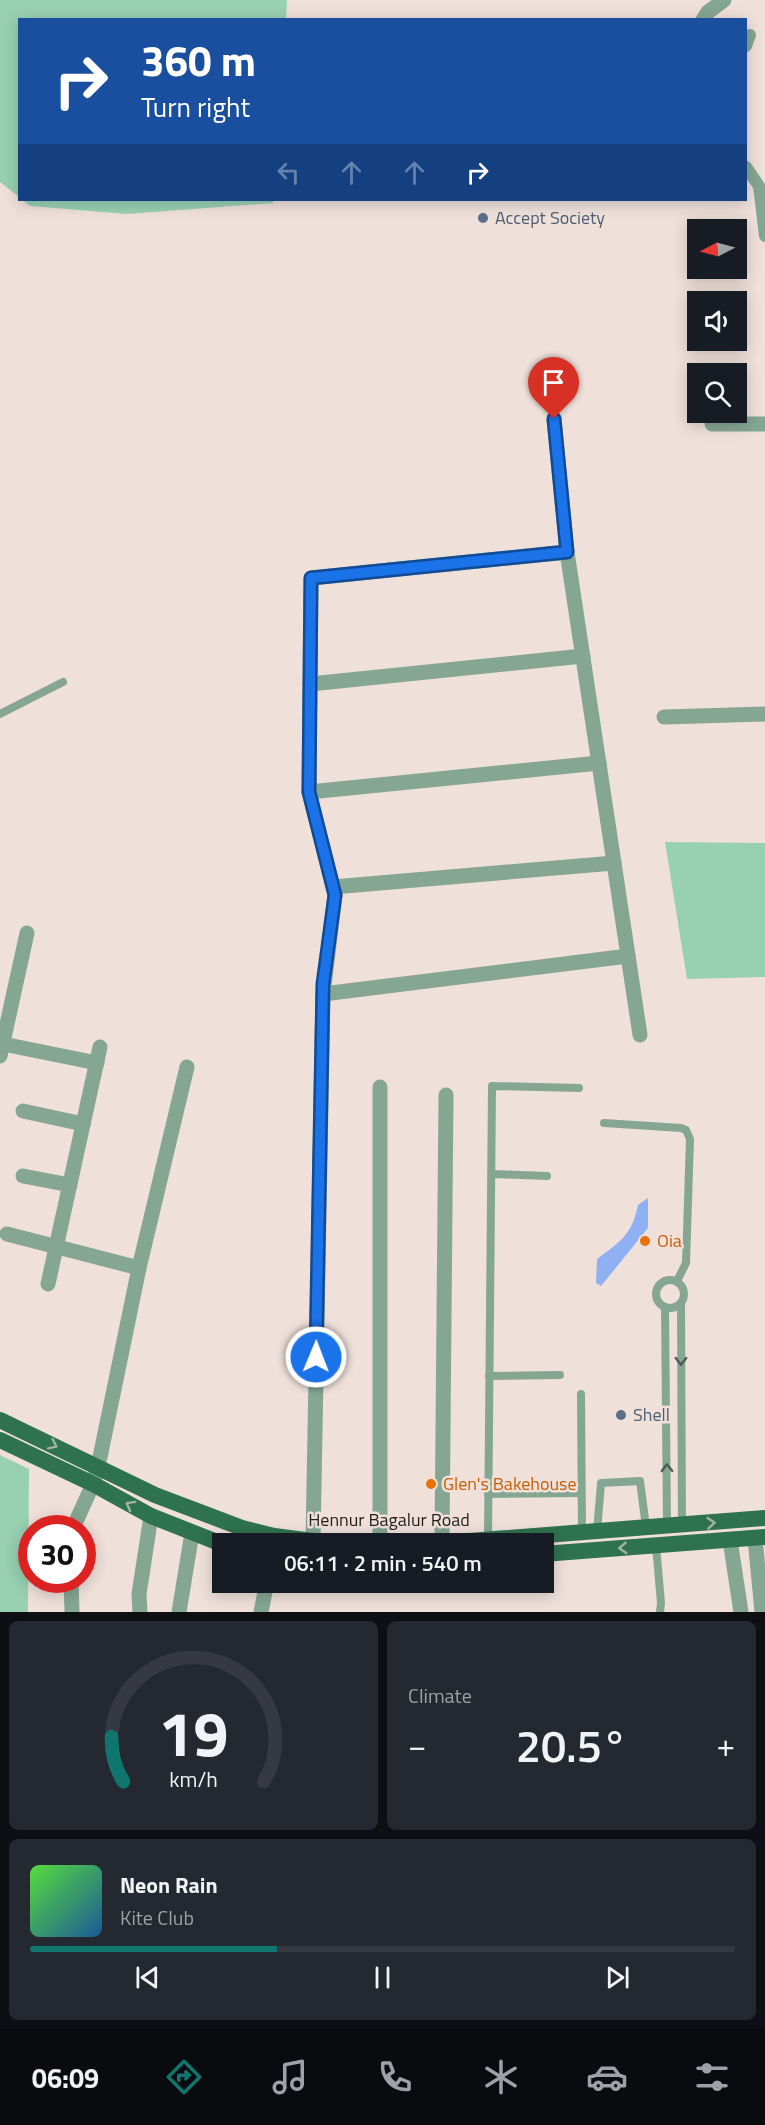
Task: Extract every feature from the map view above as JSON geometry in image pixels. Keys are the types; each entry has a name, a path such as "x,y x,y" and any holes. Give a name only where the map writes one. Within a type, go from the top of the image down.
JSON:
{"main road":[{"name":"Hennur Bagalur Road","path":"0,1420 155,1495 255,1533"},
{"path":"0,1440 93,1484 151,1516 212,1540"},
{"name":"Hennur Bagalur Road","path":"554,1534 765,1518"},
{"path":"554,1553 760,1538"}],"street":[{"path":"704,18 708,12 724,0"},
{"path":"747,168 759,186 765,236"},
{"path":"554,419 567,552 640,1035"},
{"path":"712,424 765,424"},
{"path":"314,1533 323,994 335,895 309,792 311,578 567,552"},
{"path":"310,684 583,656"},
{"path":"664,717 765,714"},
{"path":"309,792 599,763"},
{"path":"333,887 614,863"},
{"path":"27,933 2,1050 97,1063"},
{"path":"323,994 628,956"},
{"path":"48,1284 100,1047"},
{"path":"79,1515 98,1467 139,1268 187,1067"},
{"path":"380,1087 380,1533"},
{"path":"442,1533 446,1095"},
{"path":"23,1111 83,1124"},
{"path":"23,1176 69,1185"},
{"path":"7,1234 139,1268"},
{"path":"140,1612 139,1594 151,1516"},
{"path":"179,1612 192,1533"},
{"path":"760,1538 762,1612"},
{"path":"730,1540 741,1612"},
{"path":"71,1593 72,1612"},
{"path":"261,1612 265,1593"}],"lane":[{"path":"0,714 63,682"},
{"path":"488,1533 492,1086 579,1088"},
{"path":"604,1124 681,1128 688,1134 690,1139 686,1263 677,1281"},
{"path":"492,1174 547,1176"},
{"path":"675,1526 681,1303 684,1294 677,1281 667,1279 656,1288 656,1298 665,1307 674,1308 681,1303"},
{"path":"665,1307 675,1526"},
{"path":"489,1376 560,1375"},
{"path":"581,1394 581,1493 589,1532"},
{"path":"589,1532 601,1483 640,1481 646,1529"},
{"path":"488,1494 581,1493"},
{"path":"656,1546 660,1612"}],"green space":[{"path":"0,0 287,0 286,18 18,18 18,196 0,182"},
{"path":"23,201 273,201 273,203 127,214 30,206"},
{"path":"665,842 765,843 765,977 687,979"},
{"path":"0,1455 29,1469 29,1515 18,1515 18,1593 28,1593 28,1612 0,1612"}],"water":[{"path":"648,1198 648,1228 601,1286 596,1283 597,1259 624,1237 632,1224 638,1205"}],"place":[{"name":"Accept Society","path":"483,218"},
{"name":"Oia","path":"645,1241"},
{"name":"Shell","path":"621,1415"},
{"name":"Glen's Bakehouse","path":"431,1484"}],"route":[{"path":"316,1357 323,984 335,895 309,792 311,578 567,552 554,419"}]}
